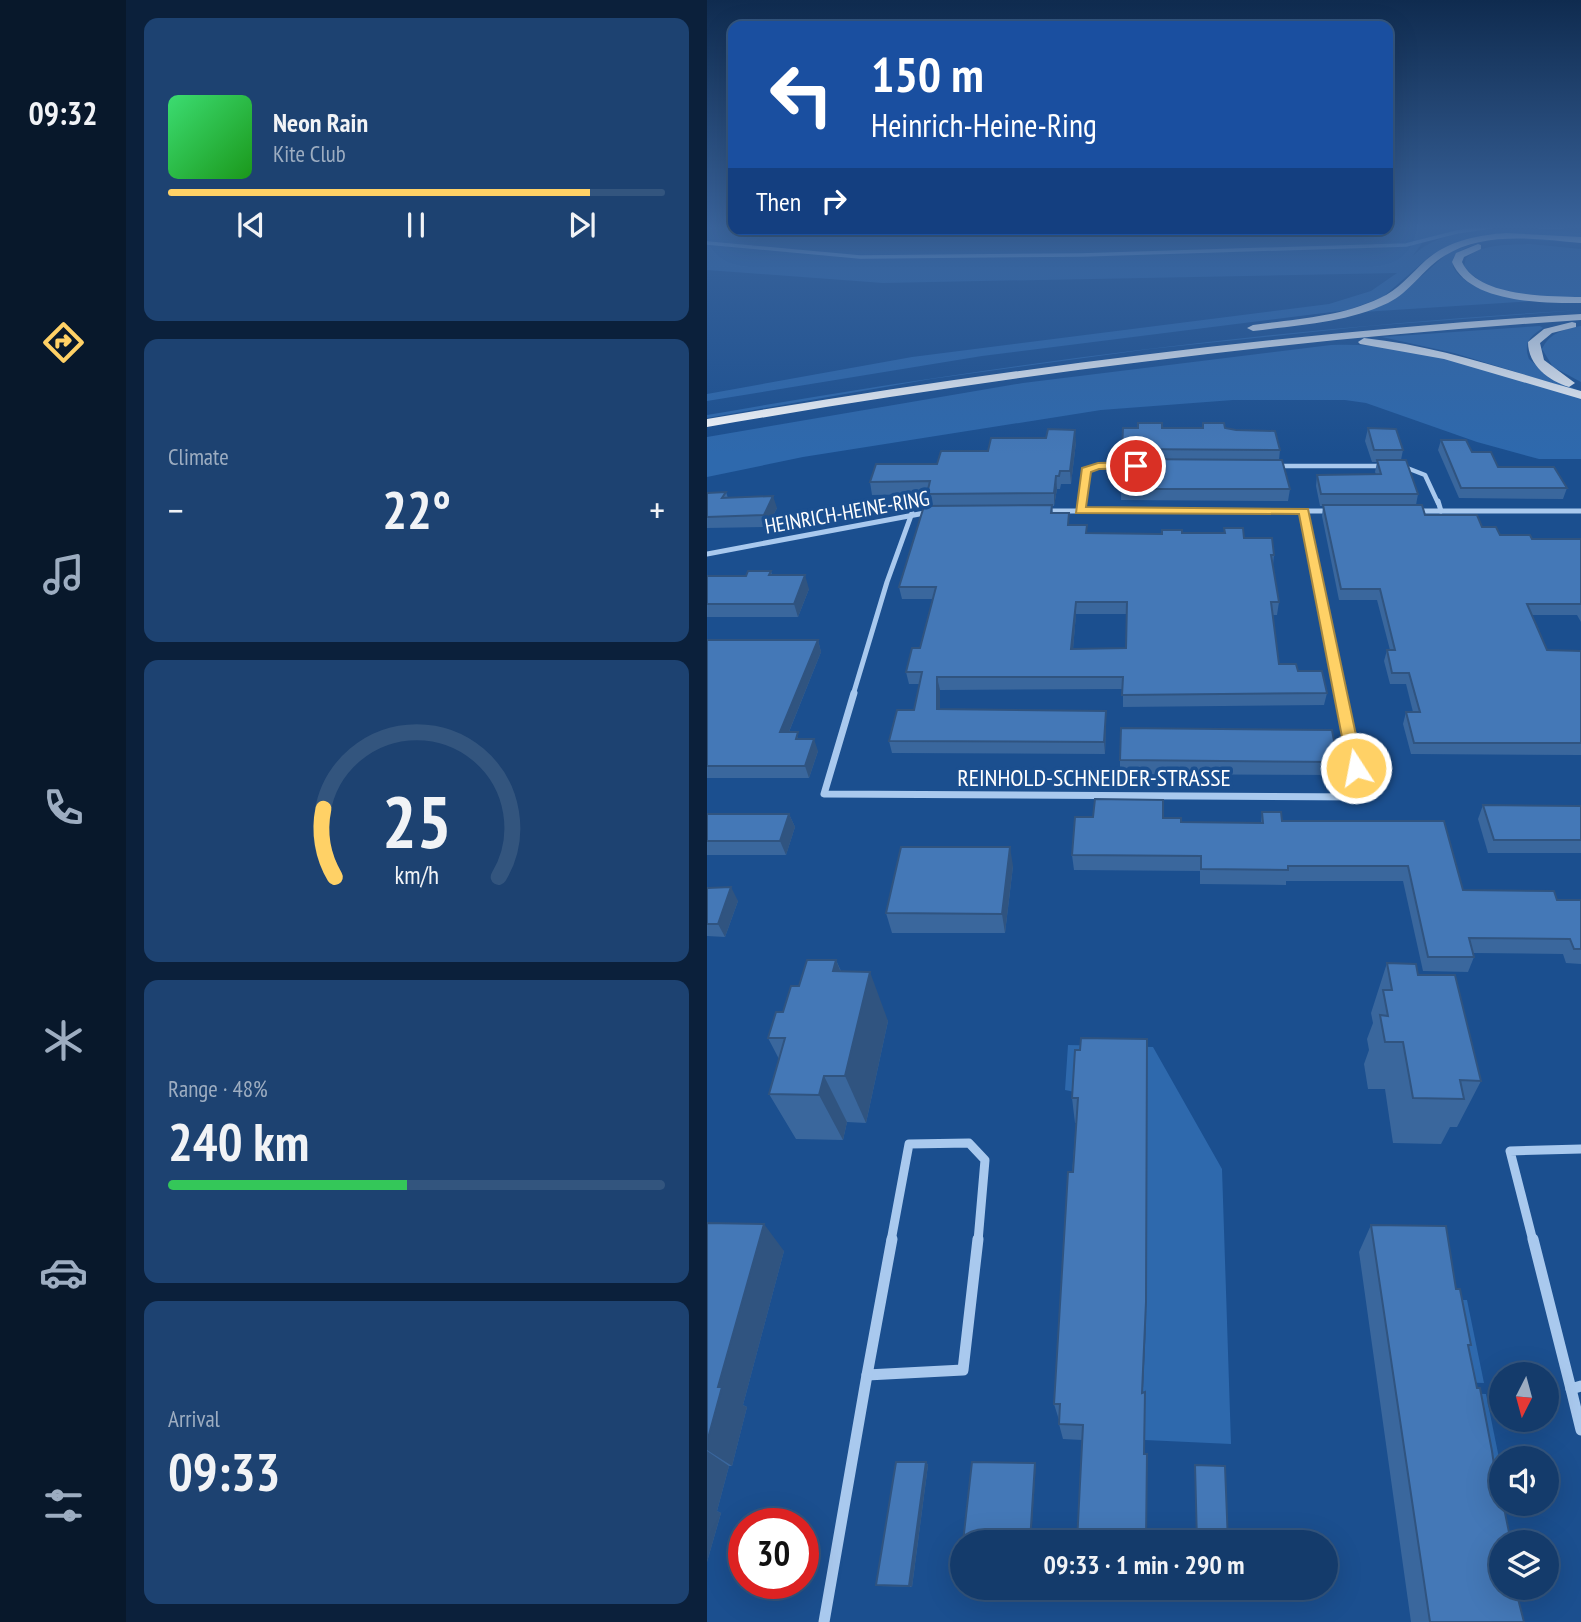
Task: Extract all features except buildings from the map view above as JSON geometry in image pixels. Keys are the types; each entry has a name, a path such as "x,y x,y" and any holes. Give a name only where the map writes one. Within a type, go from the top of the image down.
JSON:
{"highway":[{"path":"1372,318 1247,329 1346,313 1379,303"},
{"path":"1518,307 1572,303"},
{"path":"707,423 995,376 1236,345 1385,330 1581,317"},
{"path":"1581,323 1548,331 1534,342 1534,348 1540,363 1549,371 1581,387"},
{"path":"1236,345 1361,342 1407,346 1456,356 1581,395"}],"street":[{"path":"1080,510 1086,471 1098,466 1137,466"},
{"path":"1275,466 1385,466"},
{"path":"1399,466 1415,468 1426,474 1441,511"},
{"path":"1039,511 1346,511"},
{"name":"REINHOLD-SCHNEIDER-STRASSE","path":"912,513 871,628 824,794 1365,797 1356,768 1304,511"},
{"path":"1400,511 1581,512"},
{"name":"HEINRICH-HEINE-RING","path":"707,554 912,513 935,512"},
{"path":"824,1622 867,1375 909,1144 969,1143 985,1160 963,1370 867,1375"},
{"path":"1581,1149 1510,1151 1576,1388 1581,1430"}],"shaded area":[{"path":"1368,303 1348,310 982,356 707,401 707,394 912,357 1329,304"},
{"path":"1384,303 1508,303 1363,312"},
{"path":"1581,310 1369,326 1162,348 1361,326"},
{"path":"1540,326 1543,328 1531,337 1527,344 1529,359 1550,377 1581,392 1454,353 1382,337"},
{"path":"1581,326 1581,382 1553,367 1542,349 1549,339 1558,333"},
{"path":"1331,345 1395,348 1427,354 1581,398 1581,459 1539,459 1477,442 1366,403 1345,400 1233,400 1101,410 803,457 707,477 707,437 1023,383"},
{"path":"1139,351 931,379 707,418 707,415 925,379"},
{"path":"1068,1045 1153,1047 1222,1169 1231,1444 1145,1440 1142,1409 1146,1322 1147,1107 1065,1090"},
{"path":"1436,1300 1467,1300 1484,1383 1452,1382"},
{"path":"1454,1393 1486,1394 1489,1432 1494,1432 1497,1446 1489,1446 1489,1484 1471,1485"}],"route":[{"path":"1136,466 1098,466 1086,471 1080,510 1304,511 1356,768"}]}
